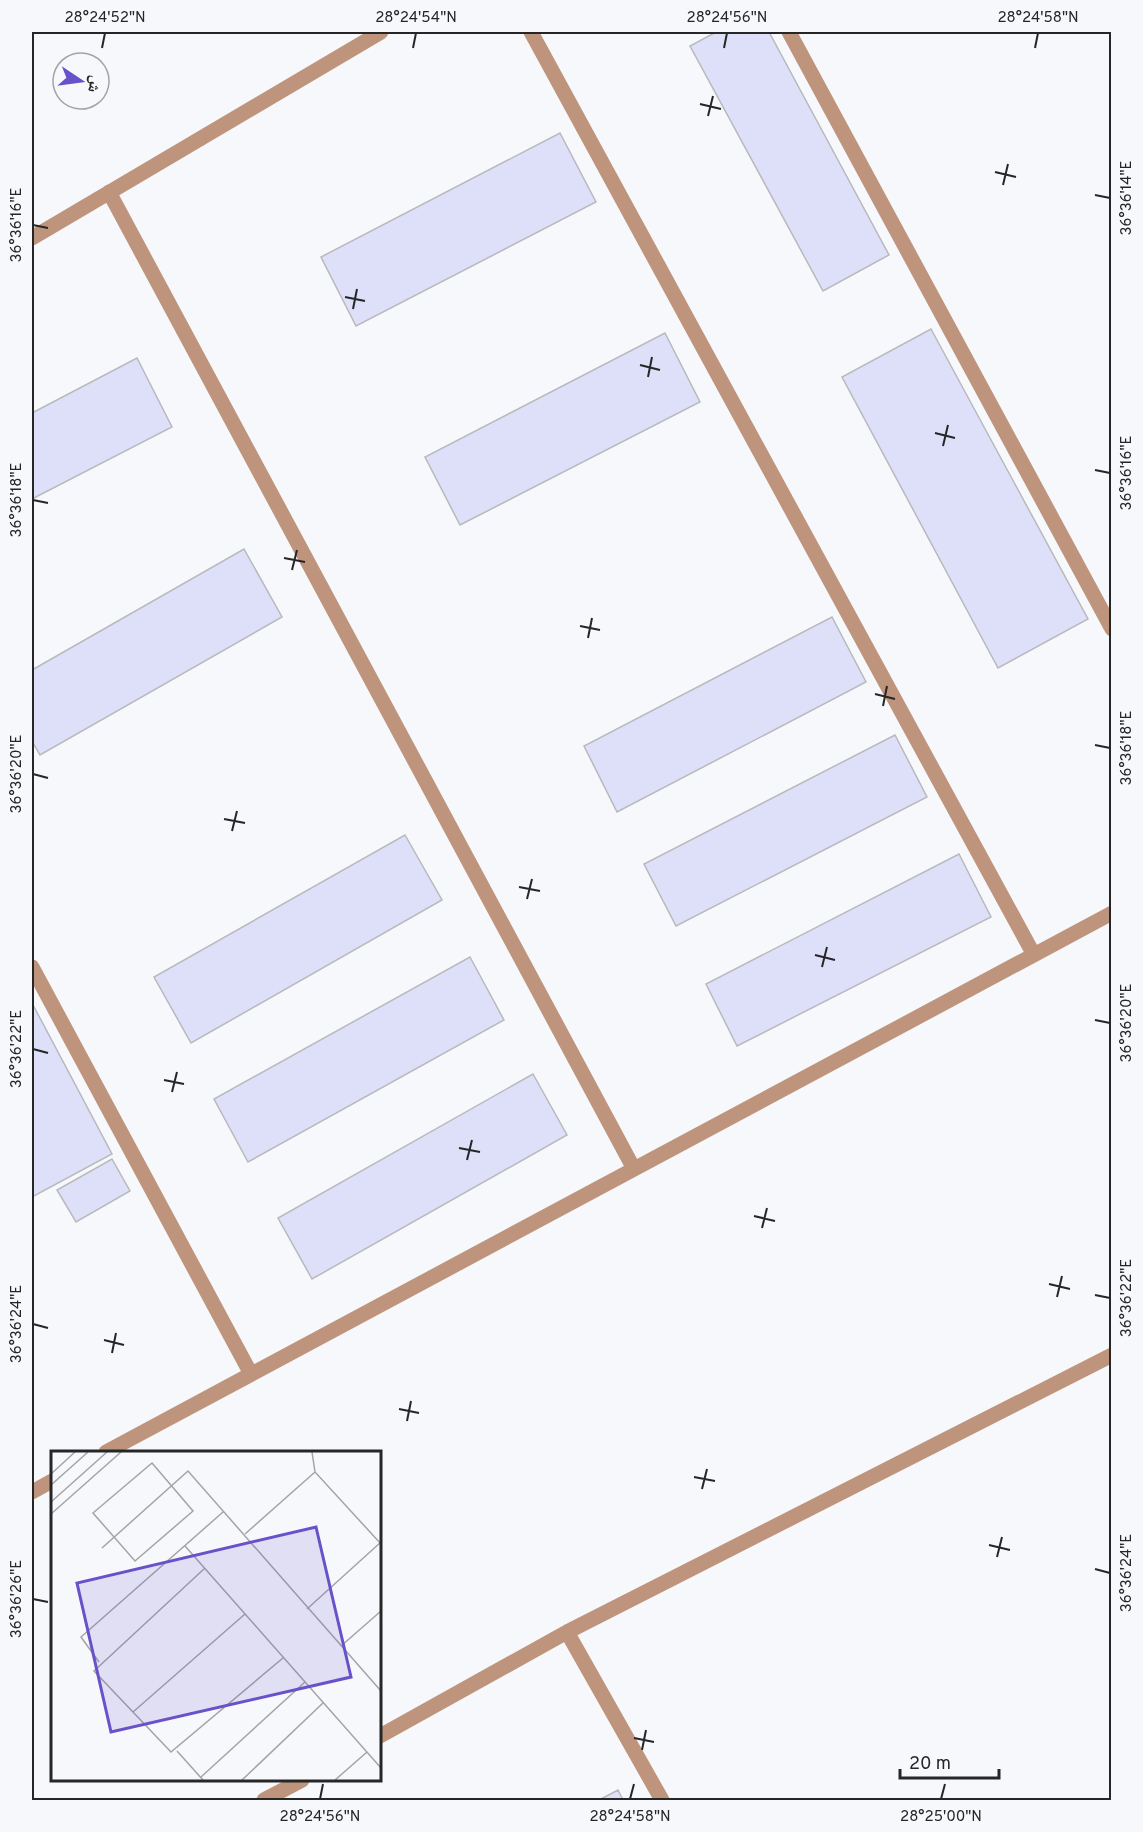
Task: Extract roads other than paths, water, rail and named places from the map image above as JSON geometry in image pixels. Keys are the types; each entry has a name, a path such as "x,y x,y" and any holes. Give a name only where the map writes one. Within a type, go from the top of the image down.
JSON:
{"lane":[{"path":"32,238 381,32"},
{"path":"531,32 1034,955"},
{"path":"789,32 1112,629"},
{"path":"109,192 634,1169"},
{"path":"108,1451 1112,913"},
{"path":"32,967 251,1374"},
{"path":"381,1735 567,1632 1112,1355"},
{"path":"567,1632 662,1800"},
{"path":"264,1800 298,1781"}]}
